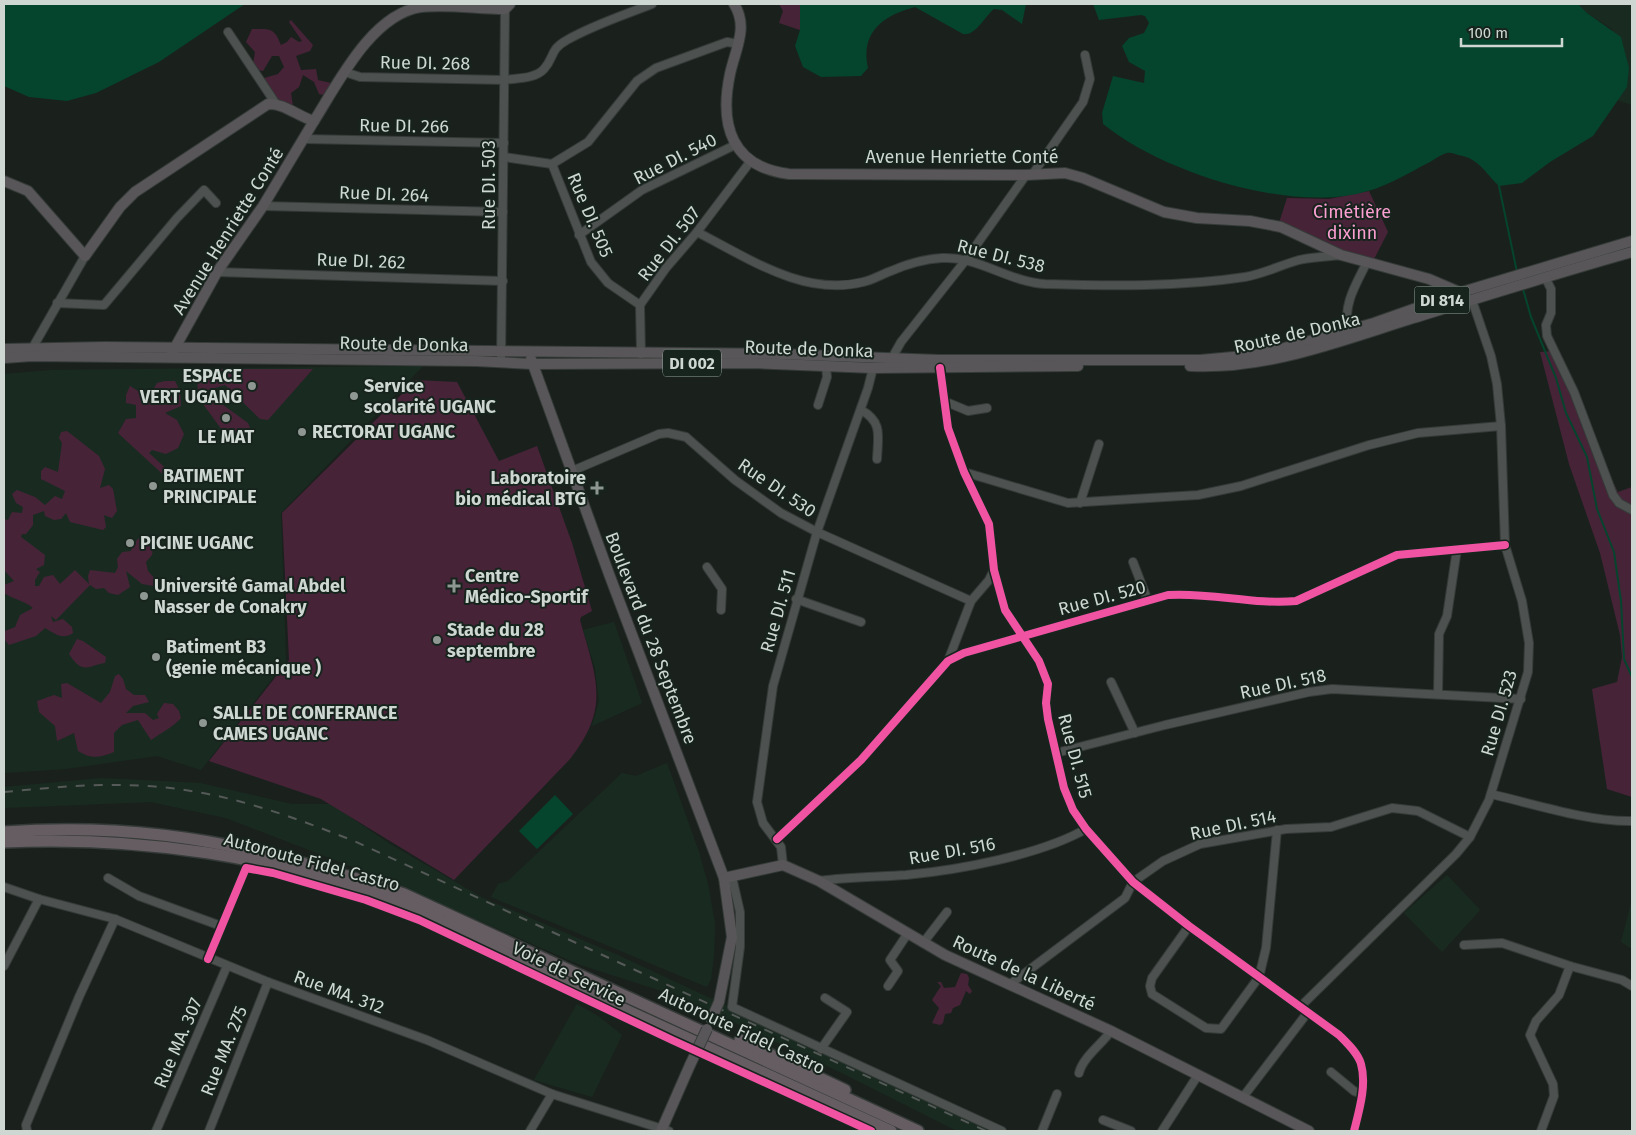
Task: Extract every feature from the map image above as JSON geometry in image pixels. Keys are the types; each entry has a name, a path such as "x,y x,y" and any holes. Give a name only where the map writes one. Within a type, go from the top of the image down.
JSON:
{"highway":[{"name":"Autoroute Fidel Castro","path":"4,832 80,830 185,839 271,855 404,894 915,1130"},
{"name":"Autoroute Fidel Castro","path":"4,842 121,843 211,852 272,865 369,892 446,922 543,972 890,1131"},
{"path":"121,843 174,852 246,868"},
{"path":"404,894 481,923 709,1025 828,1080 915,1130"}],"main road":[{"name":"Avenue Henriette Conté","path":"734,4 742,20 739,44 730,74 727,121 741,154 750,162 772,172 789,174 1029,175 1065,173 1084,178 1164,212 1197,218 1250,221 1281,226 1341,255 1366,264 1429,279 1462,292 1472,300"},
{"name":"Avenue Henriette Conté","path":"172,353 218,272 263,206 314,121 366,42 392,19 406,11 438,6 507,6"},
{"path":"4,181 28,192 85,256 120,207 135,192 268,104 276,104 301,118 314,121"},
{"path":"1511,283 1632,241"},
{"path":"1534,276 1545,277 1632,252"},
{"name":"Route de Donka","path":"4,349 33,347 172,353 501,357 872,368 1217,367 1250,364 1351,340 1375,327 1462,292 1511,283"},
{"name":"Route de Donka","path":"531,358 641,354 780,354 892,358 1200,360 1255,355 1348,330 1375,327 1472,300 1511,283"},
{"name":"Route de Donka","path":"4,358 172,353"},
{"name":"Boulevard du 28 Septembre","path":"531,358 572,471 728,878 732,937 719,1002 690,1064 664,1130"},
{"path":"728,878 783,864"},
{"name":"Route de la Liberté","path":"783,864 819,881 923,943 973,969 1110,1031 1309,1131"}],"street":[{"name":"Rue DI. 268","path":"345,72 360,77 504,80 536,75 545,68 554,48 568,39 652,4"},
{"name":"Rue DI. 503","path":"501,357 504,80 507,6"},
{"path":"228,32 276,104"},
{"path":"552,164 570,155 588,142 637,82 656,68 727,42 739,44"},
{"path":"892,358 901,342 965,261 1083,102 1090,80 1085,55"},
{"name":"Rue DI. 266","path":"304,139 504,143"},
{"name":"Rue DI. 540","path":"579,235 642,190 736,145"},
{"name":"Rue DI. 505","path":"504,157 552,164 591,262 608,283 640,305"},
{"name":"Rue DI. 507","path":"641,354 640,305 666,268 697,232 750,162"},
{"path":"57,303 104,305 177,218 204,190 216,203"},
{"name":"Rue DI. 264","path":"263,206 503,212"},
{"name":"Rue DI. 538","path":"697,232 783,276 812,284 842,286 864,282 893,270 944,258 965,261 1015,278 1042,284 1196,283 1248,276 1301,260 1341,255"},
{"path":"33,347 85,256"},
{"path":"1348,330 1345,316 1348,300 1366,264"},
{"name":"Rue DI. 262","path":"218,272 503,281"},
{"path":"1545,277 1551,289 1551,313 1546,325 1548,336 1574,392 1613,495 1619,503 1632,510"},
{"name":"Rue DI. 523","path":"1242,1097 1304,1009 1470,837 1491,794 1522,699 1528,672 1529,642 1522,601 1505,545 1500,426 1491,356 1472,300"},
{"path":"818,405 827,377 826,367"},
{"name":"Rue DI. 511","path":"783,864 781,848 777,839 763,822 757,802 773,686 796,599 817,532 861,410 872,368"},
{"name":"Rue DI. 515","path":"940,368 948,428 964,472 989,524 994,570 1004,610 1039,661 1048,684 1046,703 1064,788 1073,810 1086,830 1133,882 1339,1035 1350,1046 1361,1063 1362,1094 1354,1131"},
{"path":"944,400 957,408 968,411 987,408"},
{"path":"861,410 872,416 877,424 877,459"},
{"path":"964,472 1068,503 1198,495 1241,486 1369,445 1418,433 1500,426"},
{"name":"Rue DI. 530","path":"572,471 659,434 676,434 686,437 735,480 781,513 817,532 971,601"},
{"path":"1080,503 1099,444"},
{"name":"Rue DI. 520","path":"777,839 861,760 948,661 964,653 1021,635 1168,595 1191,593 1278,603 1296,601 1396,555 1505,545"},
{"path":"1438,694 1439,634 1447,616 1457,549"},
{"path":"1134,562 1148,601"},
{"path":"707,567 722,589 721,610"},
{"path":"948,661 971,601 989,580 994,570"},
{"path":"796,599 861,622"},
{"path":"1112,682 1135,733"},
{"name":"Rue DI. 518","path":"1056,753 1309,692 1332,689 1522,699"},
{"path":"1491,794 1561,811 1621,821 1632,821"},
{"name":"Rue DI. 514","path":"1009,985 1124,898 1133,882 1163,861 1200,844 1277,830 1331,827 1392,808 1418,811 1470,837"},
{"name":"Rue DI. 516","path":"819,881 907,875 960,866 1023,853 1065,841 1086,830"},
{"path":"1190,926 1152,978 1150,986 1152,994 1206,1028 1221,1029 1259,977 1266,948 1277,830"},
{"path":"208,959 246,868"},
{"name":"Voie de Service","path":"246,868 273,873 366,900 420,920 672,1040 871,1131"},
{"path":"108,878 139,896 221,926"},
{"path":"728,878 740,920 740,948 732,1007 1002,1131"},
{"name":"Rue MA. 312","path":"4,887 39,899 115,920 226,966 414,1034 552,1094 664,1130"},
{"path":"5,961 39,899"},
{"path":"923,943 946,912"},
{"path":"27,1131 26,1125 79,997 115,920"},
{"path":"888,986 898,971 890,960 908,933"},
{"path":"1464,945 1502,943 1570,966 1622,980 1632,986"},
{"name":"Rue MA. 307","path":"156,1131 226,966"},
{"path":"1540,1131 1554,1096 1553,1084 1530,1035 1536,1021 1559,995 1570,966"},
{"name":"Rue MA. 275","path":"209,1131 268,982"},
{"path":"821,1049 847,1012 825,998"},
{"path":"1079,1073 1086,1059 1103,1042 1110,1031"},
{"path":"1331,1072 1354,1091 1362,1094"},
{"path":"1162,1131 1198,1075"},
{"path":"530,1131 552,1094"},
{"path":"1042,1131 1057,1094"},
{"path":"1103,1120 1131,1131"}],"shaded area":[{"path":"4,4 245,4 159,62 96,93 67,101 29,97 4,86"},
{"path":"800,4 1026,4 1022,24 1002,10 994,9 976,29 968,34 963,34 915,7 904,10 884,20 871,35 866,55 868,68 861,76 821,77 803,67 795,46 800,30"},
{"path":"1093,4 1578,4 1587,13 1621,37 1629,68 1627,87 1593,136 1550,162 1522,183 1499,186 1471,159 1448,153 1392,182 1368,191 1338,197 1303,197 1267,193 1193,173 1129,142 1103,124 1102,113 1113,76 1144,83 1145,71 1129,62 1122,46 1129,38 1144,33 1149,23 1145,16 1141,15 1099,20"},
{"path":"1578,4 1632,4 1632,105 1617,100 1627,87 1612,29 1587,13"},
{"name":"Université Gamal Abdel Nasser de Conakry","path":"423,366 281,513 286,661 201,770 157,756 65,769 4,773 4,374 52,370"},
{"path":"614,622 642,703 592,726 599,701 595,668 583,630"},
{"path":"667,763 699,852 708,884 715,924 711,979 707,987 491,897 498,884 508,881 622,773 636,776"},
{"path":"102,778 200,783 292,804 331,804 390,844 483,898 620,956 995,1131 957,1131 844,1074 680,997 578,964 384,879 226,818 151,802 4,808 4,787"},
{"path":"555,795 573,814 537,849 519,831"},
{"path":"1447,875 1480,910 1442,952 1404,913"},
{"path":"1632,899 1632,949 1621,942"},
{"path":"577,1004 598,1016 622,1035 592,1097 534,1080"}],"green space":[{"path":"779,4 800,4 800,30 779,23 783,11"},
{"path":"291,20 313,45 310,51 296,56 301,70 316,69 318,80 335,86 328,96 319,94 314,82 303,75 299,87 291,93 293,106 277,107 261,79 278,74 284,67 279,56 272,56 263,71 257,70 253,64 255,52 246,42 252,29 271,30 281,45 291,37 299,42 302,41 289,22"},
{"name":"Cimétière dixinn","path":"1369,191 1388,232 1372,263 1279,223 1287,198 1329,199"},
{"path":"1551,351 1562,363 1596,449 1618,492 1632,487 1632,797 1607,789 1592,689 1617,682 1622,657 1620,635 1600,553 1569,464 1540,352"},
{"path":"200,369 313,369 268,420 260,419 225,385 198,393 197,374 200,373"},
{"name":"Stade du 28 septembre","path":"416,380 457,382 499,461 537,446 572,543 592,611 581,617 580,620 595,676 596,692 591,724 583,740 570,759 454,880 321,799 209,761 289,660 282,513"},
{"path":"175,381 180,391 181,406 165,413 177,420 184,434 178,448 166,454 152,450 149,453 173,475 169,480 118,433 126,419 136,418 136,405 126,403 126,395 130,386 138,391 152,392 157,383"},
{"path":"206,397 212,397 248,423 250,428 246,434 234,443 230,441 203,404"},
{"path":"67,431 99,456 105,469 100,488 109,485 113,489 117,511 112,518 104,515 106,527 103,530 70,522 66,513 61,519 54,520 45,516 44,511 33,515 33,525 21,537 45,555 44,565 36,569 40,572 35,580 35,586 39,586 44,577 53,575 60,584 75,570 89,584 88,576 90,570 115,573 118,567 117,559 122,552 131,551 133,544 140,537 154,542 152,555 146,562 148,571 156,580 154,586 142,584 126,571 130,587 118,595 109,593 104,588 96,589 90,585 56,620 51,616 53,622 63,619 72,627 73,633 62,636 45,628 36,636 9,645 4,639 5,631 15,627 20,615 33,608 4,593 4,585 14,581 4,570 4,519 8,520 12,512 22,513 23,507 16,503 12,494 17,490 35,497 45,505 55,496 62,499 65,491 41,479 41,471 45,467 58,472 62,443 59,438 61,432"},
{"path":"77,639 106,657 105,663 86,668 78,665 69,654"},
{"path":"119,674 123,679 126,689 134,695 145,695 149,702 133,706 126,713 145,713 153,720 159,718 157,714 164,703 173,704 179,711 181,718 151,740 138,720 122,725 114,733 114,752 104,756 91,756 78,751 74,733 57,741 55,726 39,712 37,701 54,695 62,698 61,684 67,683 101,703 110,692 115,676"},
{"path":"961,973 967,974 969,978 968,985 972,991 970,994 966,991 960,1005 953,1008 951,1013 945,1014 943,1023 940,1025 932,1023 939,1008 932,1000 941,986 937,982 941,982 944,988 955,987"}],"waterway":[{"path":"1499,186 1517,272"},
{"path":"1523,289 1531,317 1556,378 1566,413 1587,457 1597,509 1614,552 1621,601 1624,659 1632,677"}],"railway":[{"path":"4,792 101,785 160,787 210,794 235,800 307,823 354,841 986,1131"}],"cycle path":[{"path":"940,368 948,428 964,472 989,524 994,570 1005,610 1039,661 1048,684 1046,703 1048,719 1064,788 1073,810 1086,829 1133,882 1189,926 1339,1035 1352,1048 1361,1064 1363,1072 1362,1098 1354,1131"},
{"path":"777,839 861,760 948,661 964,653 1168,595 1200,595 1280,602 1296,601 1397,555 1505,545"},
{"path":"208,959 246,868 273,873 366,900 419,920 672,1040 871,1131"}],"place":[{"name":"ESPACE VERT UGANG","path":"252,386"},
{"name":"Service scolarité UGANC","path":"354,396"},
{"name":"LE MAT","path":"226,418"},
{"name":"RECTORAT UGANC","path":"302,432"},
{"name":"BATIMENT PRINCIPALE","path":"153,486"},
{"name":"Laboratoire bio médical BTG","path":"597,488"},
{"name":"PICINE UGANC","path":"130,543"},
{"name":"Centre Médico-Sportif","path":"454,586"},
{"name":"Université Gamal Abdel Nasser de Conakry","path":"144,596"},
{"name":"Stade du 28 septembre","path":"437,640"},
{"name":"Batiment B3 (genie mécanique )","path":"156,657"},
{"name":"SALLE DE CONFERANCE CAMES UGANC","path":"203,723"}]}
